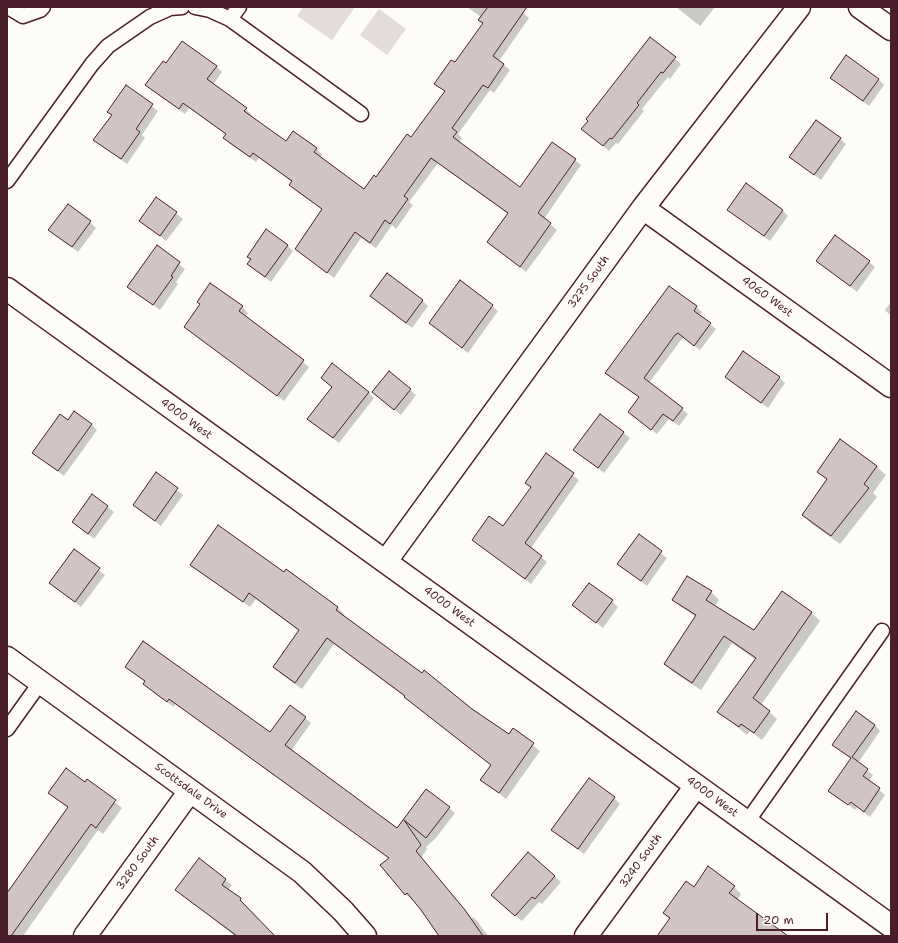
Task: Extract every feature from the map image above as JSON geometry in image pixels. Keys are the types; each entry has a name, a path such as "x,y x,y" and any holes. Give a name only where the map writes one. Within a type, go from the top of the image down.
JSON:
{"street":[{"name":"3275 South","path":"386,561 643,208 799,7"},
{"path":"860,7 891,29"},
{"name":"4060 West","path":"643,208 891,386"},
{"name":"4000 West","path":"7,289 891,926"},
{"name":"Scottsdale Drive","path":"7,658 302,872 343,911 365,936"},
{"name":"3240 South","path":"586,936 696,786"},
{"name":"3280 South","path":"85,936 190,791"}],"lane":[{"path":"8,7 23,16 40,10 43,7"},
{"path":"7,181 92,64 108,46 150,17 170,8 182,7"},
{"path":"194,7 210,10 230,19 361,114"},
{"path":"230,19 239,7"},
{"path":"747,822 882,631"},
{"path":"7,729 40,683"}],"shaded area":[{"path":"303,7 355,7 332,40 297,16"},
{"path":"379,9 406,29 387,55 360,35"}],"building":[{"path":"488,7 527,7 493,56 504,64 488,88 483,85 452,128 457,132 453,137 520,187 552,142 576,159 538,213 551,223 520,267 487,242 508,213 431,158 404,196 408,199 390,224 385,220 370,243 355,232 327,273 295,249 322,209 289,185 292,181 253,153 250,157 223,138 226,134 183,103 179,109 145,85 163,61 166,63 182,41 217,66 207,79 247,108 244,111 286,141 293,131 317,148 314,152 364,189 374,175 376,177 407,134 411,137 445,91 434,84 451,60 455,62 483,23 478,20"},
{"path":"650,37 676,57 663,73 661,72 637,103 639,105 612,139 610,138 603,146 581,129 588,121 586,119"},
{"path":"846,55 879,79 863,101 830,78"},
{"path":"126,85 153,104 136,129 140,132 121,159 93,140 112,115 107,112"},
{"path":"816,120 841,138 814,175 789,157"},
{"path":"746,183 783,210 764,236 727,210"},
{"path":"156,197 177,212 160,236 139,221"},
{"path":"68,204 91,221 72,247 48,230"},
{"path":"266,229 288,245 265,277 247,264 251,259 247,257"},
{"path":"835,235 870,261 850,286 816,261"},
{"path":"157,245 180,262 171,276 173,277 153,305 127,287"},
{"path":"387,273 423,300 406,323 370,296"},
{"path":"460,280 493,305 462,348 429,323"},
{"path":"210,283 243,306 239,311 304,360 277,396 184,327 200,304 197,302"},
{"path":"669,286 697,306 694,311 711,323 694,346 678,333 675,335 644,378 683,408 673,421 663,414 651,430 628,412 639,397 605,373"},
{"path":"743,351 780,377 761,403 725,377"},
{"path":"332,363 369,392 333,438 307,419 332,387 321,378"},
{"path":"389,371 411,389 394,410 372,392"},
{"path":"74,411 92,424 58,471 32,453 60,414 68,420"},
{"path":"600,414 624,432 598,468 573,450"},
{"path":"840,439 877,466 864,484 869,488 831,536 802,515 827,479 817,472"},
{"path":"546,453 574,473 525,543 542,556 525,579 472,540 489,516 503,526 531,487 525,483"},
{"path":"156,472 178,488 155,521 133,505"},
{"path":"92,494 108,506 88,534 72,522"},
{"path":"218,525 284,572 286,569 338,607 336,610 422,673 424,670 472,709 509,734 513,728 534,743 499,793 480,780 491,765 404,697 405,696 327,638 295,683 273,667 299,630 249,593 243,602 190,565"},
{"path":"639,534 662,551 641,581 617,564"},
{"path":"74,549 100,568 75,602 49,583"},
{"path":"687,576 712,591 706,600 754,630 782,591 812,612 753,698 770,711 754,733 741,724 739,727 717,712 756,658 724,636 692,683 664,664 696,615 672,600"},
{"path":"589,583 613,600 596,623 572,605"},
{"path":"143,641 270,732 290,705 306,717 285,745 397,828 426,789 450,807 426,838 404,820 421,845 416,851 465,910 483,936 439,936 407,893 405,895 380,865 389,858 169,699 167,702 143,684 145,681 125,667"},
{"path":"856,711 875,725 852,757 868,769 863,776 880,788 864,812 851,802 848,805 828,791 851,758 832,745"},
{"path":"66,768 85,782 87,779 116,800 96,828 91,824 11,936 7,936 7,893 68,807 48,793"},
{"path":"589,778 615,797 578,849 551,830"},
{"path":"528,852 555,876 535,899 532,897 515,916 491,895"},
{"path":"199,858 226,879 222,885 241,898 240,900 275,936 237,936 175,890"},
{"path":"708,866 735,886 729,893 788,936 657,936 670,918 663,913 686,881 694,887"}]}
